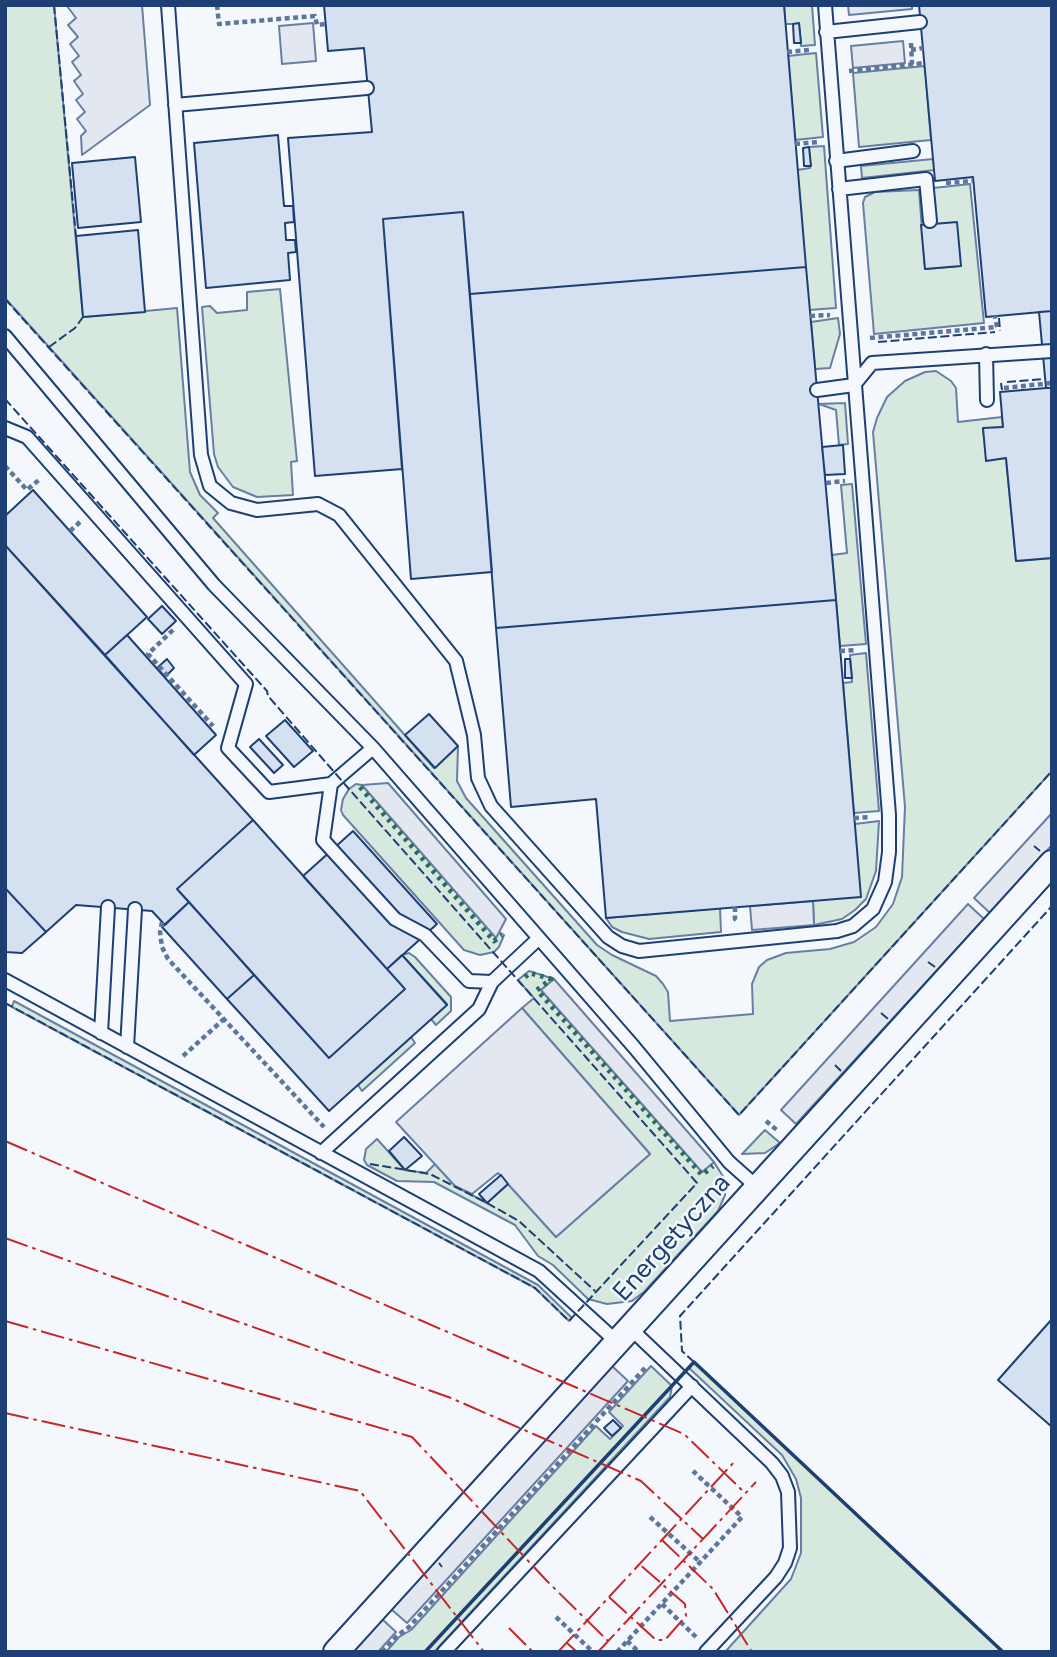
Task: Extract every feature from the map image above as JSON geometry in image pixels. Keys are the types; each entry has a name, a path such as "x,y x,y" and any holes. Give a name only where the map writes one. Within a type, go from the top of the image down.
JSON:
{"street":[{"name":"Energetyczna","path":"336,1652 1052,863"}],"lane":[{"path":"168,5 201,455 210,486 231,503 257,510 318,504 339,515 456,661 474,735 478,778 491,806 608,937 622,946 639,951 837,931 853,926 873,909 881,895 888,867 889,815 825,5"},
{"path":"826,32 920,22"},
{"path":"175,105 367,88"},
{"path":"836,160 913,151"},
{"path":"839,189 926,179 930,222"},
{"path":"5,336 214,585 373,748 634,1047 729,1162 757,1187"},
{"path":"817,390 854,385 872,363 1052,351"},
{"path":"986,354 987,400"},
{"path":"5,428 27,438 246,684 228,748 269,792 331,784 373,748"},
{"path":"331,784 323,840 395,919 425,934 469,981 492,982"},
{"path":"101,1032 108,907"},
{"path":"127,1046 135,909"},
{"path":"321,1153 479,1009 492,982 538,939"},
{"path":"5,980 539,1271 624,1335 658,1354 772,1463 789,1492 790,1548 785,1563 776,1577 708,1650"},
{"path":"444,1652 692,1387"}],"path":[{"path":"217,5 219,24 316,16 317,24 326,24"},
{"path":"911,50 923,48"},
{"path":"847,71 925,63"},
{"path":"927,185 973,181"},
{"path":"869,338 997,327 995,316"},
{"path":"1004,388 1052,383"},
{"path":"5,466 27,490 53,467"},
{"path":"187,618 148,654 229,744"},
{"path":"162,922 162,947 168,959 325,1128 334,1122"},
{"path":"168,1069 224,1019"},
{"path":"382,1652 409,1627 658,1354"},
{"path":"617,1652 742,1517 693,1471"},
{"path":"650,1517 700,1562"},
{"path":"662,1604 708,1650"},
{"path":"556,1616 593,1652"},
{"path":"627,1641 639,1652"}],"shaded area":[{"path":"5,5 54,5 83,317 177,308 190,472 200,495 218,513 213,518 434,768 458,746 457,781 466,798 597,945 656,976 668,992 670,1021 753,1014 752,984 759,967 767,960 786,953 830,949 854,942 876,927 893,904 902,877 905,807 873,432 887,397 905,381 925,372 936,371 956,388 958,422 1002,417 1003,427 983,429 987,460 1006,458 1016,561 1052,558 1052,771 739,1115 5,298"},
{"path":"142,5 150,105 82,155 81,136 86,131 77,119 85,112 76,100 83,94 74,81 81,75 72,62 79,56 70,44 78,37 68,25 76,18 67,6"},
{"path":"784,5 812,5 815,45 801,46 799,24 785,24"},
{"path":"848,5 912,5 912,9 849,15"},
{"path":"313,23 316,61 282,64 279,26"},
{"path":"903,41 905,63 853,68 851,46"},
{"path":"816,53 823,137 795,140 788,56"},
{"path":"925,66 931,140 859,147 853,73"},
{"path":"824,146 836,308 809,310 797,170 810,168 809,147"},
{"path":"933,159 935,170 862,178 861,166"},
{"path":"970,184 984,323 874,334 863,203 865,197 875,192 919,190 925,269 960,266 936,224 933,188"},
{"path":"280,289 297,461 291,462 293,495 257,497 233,487 218,467 214,454 202,307 210,306 217,313 247,310 247,292"},
{"path":"838,318 840,334 830,368 815,369 811,322"},
{"path":"845,403 848,444 839,445 836,410 819,404"},
{"path":"852,484 866,644 840,646 832,555 847,553 841,485"},
{"path":"866,653 879,811 854,813 843,683 852,682 850,655"},
{"path":"388,783 506,919 496,938 362,785"},
{"path":"356,784 362,785 496,937 499,932 504,935 494,952 480,955 464,950 343,815 343,799"},
{"path":"1052,813 1052,845 990,913 974,898"},
{"path":"879,821 876,871 866,899 842,919 814,925 813,901 855,824"},
{"path":"813,901 814,925 752,930 750,906"},
{"path":"968,904 984,919 796,1124 781,1110"},
{"path":"720,908 721,932 649,939 622,932 612,927 606,918"},
{"path":"409,953 451,997 451,1011 436,1025 431,1019 447,1004 402,955"},
{"path":"529,971 554,979 541,990 702,1172 714,1162 724,1178 725,1195 718,1211 644,1292 632,1301 607,1304 588,1299 553,1265 538,1256 515,1225 434,1182 397,1181 367,1165 364,1160 366,1149 377,1139 405,1170 426,1173 435,1164 455,1186 487,1203 508,1184 556,1237 650,1154 522,1008 534,998 518,980"},
{"path":"554,979 714,1162 702,1172 541,990"},
{"path":"14,1001 538,1285 572,1318 569,1321 535,1288 12,1007"},
{"path":"522,1008 650,1154 556,1237 498,1173 472,1194 455,1186 396,1122"},
{"path":"411,1037 415,1043 362,1091 358,1085"},
{"path":"765,1130 780,1143 765,1153 742,1154"},
{"path":"694,1362 1003,1652 725,1652 791,1579 801,1553 801,1498 796,1479 782,1455 689,1368"},
{"path":"612,1366 628,1381 407,1623 391,1609"},
{"path":"651,1366 672,1386 670,1397 434,1652 386,1652 399,1637 411,1630 596,1426 610,1439 623,1426 609,1412"},
{"path":"382,1619 396,1632 378,1652 352,1652"}],"building":[{"path":"324,5 784,5 806,267 470,294 463,212 383,219 402,469 315,476 288,138 372,132 364,48 328,51"},
{"path":"919,5 1052,5 1052,311 986,317 973,177 935,181"},
{"path":"799,23 801,43 794,43 793,24"},
{"path":"278,135 284,206 293,206 294,222 285,223 286,240 295,240 296,252 288,253 290,280 206,288 194,143"},
{"path":"809,147 811,166 804,166 803,148"},
{"path":"135,157 141,222 78,228 72,163"},
{"path":"463,212 492,572 411,579 383,219"},
{"path":"957,222 961,266 925,269 921,225"},
{"path":"138,230 145,312 83,317 76,236"},
{"path":"806,267 836,600 496,628 470,294"},
{"path":"1052,311 1052,388 1046,388 1039,312"},
{"path":"1052,388 1052,558 1016,561 1006,458 986,461 983,428 1003,427 1000,392"},
{"path":"843,445 845,474 825,475 822,447"},
{"path":"33,490 147,617 105,655 5,545 5,516"},
{"path":"5,545 253,820 177,889 189,902 165,925 152,911 76,905 46,932 5,888"},
{"path":"836,600 861,897 606,918 596,799 511,807 496,628"},
{"path":"162,606 176,621 162,634 148,619"},
{"path":"127,635 216,735 194,755 105,655"},
{"path":"167,659 174,668 165,677 157,668"},
{"path":"845,659 850,659 852,678 845,678"},
{"path":"429,714 458,746 435,768 405,735"},
{"path":"285,720 313,751 294,767 266,736"},
{"path":"259,739 283,765 274,773 250,747"},
{"path":"253,820 405,989 329,1058 177,889"},
{"path":"353,831 437,924 387,969 303,876"},
{"path":"5,888 46,932 22,953 5,952"},
{"path":"189,902 254,975 227,999 162,927"},
{"path":"402,955 447,1005 329,1111 227,999 254,975 329,1058 405,989 387,969"},
{"path":"404,1137 422,1156 405,1170 389,1151"},
{"path":"501,1175 508,1184 487,1203 479,1194"},
{"path":"1052,1319 1052,1427 998,1380"},
{"path":"613,1420 621,1428 612,1436 604,1428"}],"hedge":[{"path":"360,787 494,941 502,935"},
{"path":"525,977 530,973 551,979 537,990 702,1175 713,1166"}],"fence":[{"path":"54,5 76,236"},
{"path":"5,299 739,1115 1052,771"},
{"path":"49,347 75,328 83,317"},
{"path":"999,318 1000,331"},
{"path":"878,342 995,332"},
{"path":"1007,382 1044,379"},
{"path":"1001,383 1002,390"},
{"path":"5,399 267,691 268,696 349,789 697,1183 569,1321 535,1288 5,1003"},
{"path":"1034,846 1040,851"},
{"path":"694,1362 682,1351 680,1316 1052,906"},
{"path":"928,962 935,967"},
{"path":"881,1013 888,1019"},
{"path":"835,1065 841,1071"},
{"path":"370,1164 430,1174 519,1221 595,1291"},
{"path":"439,1563 442,1567"}],"wall":[{"path":"425,1652 694,1362 1003,1652"}],"power":[{"path":"5,1141 684,1434 745,1493"},
{"path":"5,1238 451,1398 641,1481 703,1539"},
{"path":"5,1321 412,1437 547,1581 608,1641"},
{"path":"5,1413 360,1491 484,1652"},
{"path":"558,1652 736,1460"},
{"path":"598,1652 756,1482"},
{"path":"662,1540 713,1589 752,1652"},
{"path":"609,1597 656,1640 665,1640 686,1616 685,1604 639,1564"},
{"path":"509,1628 533,1652"},
{"path":"567,1643 577,1652"}]}
